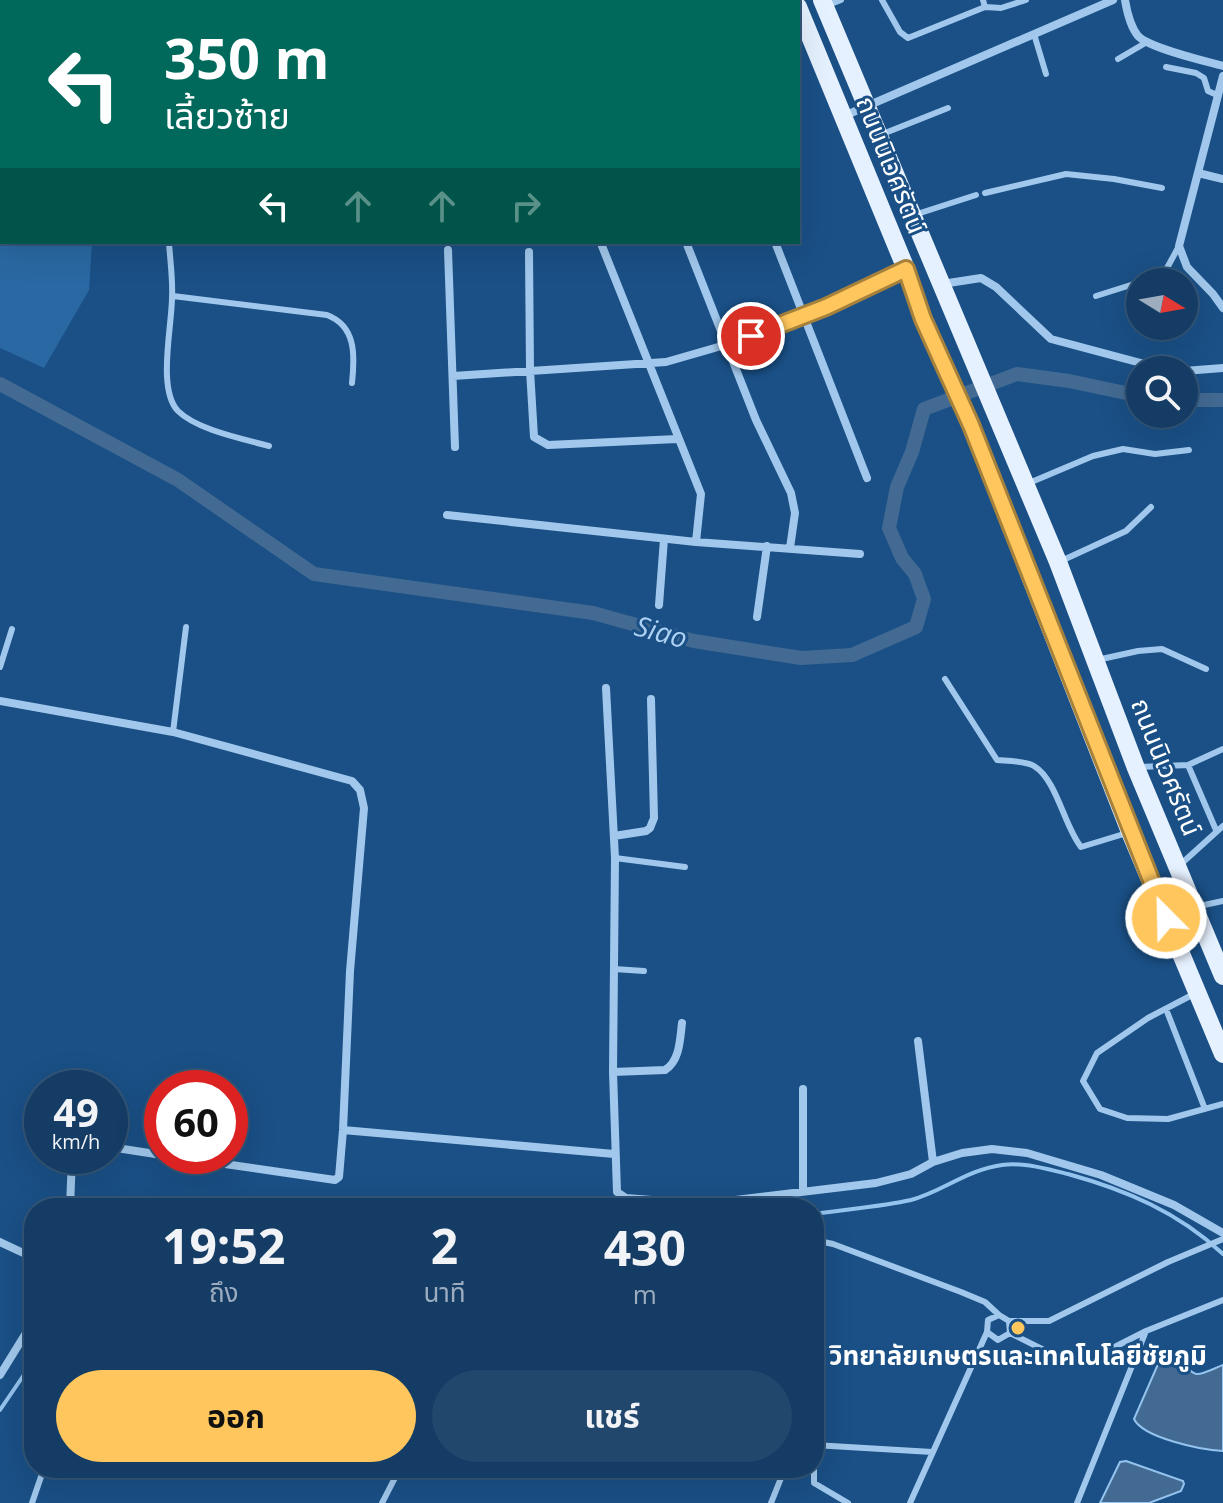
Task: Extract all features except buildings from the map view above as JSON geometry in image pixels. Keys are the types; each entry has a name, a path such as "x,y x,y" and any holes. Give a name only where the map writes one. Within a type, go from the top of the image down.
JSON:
{"main road":[{"name":"ถนนนิเวศรัตน์","path":"829,2 866,105 1058,562 1136,768 1223,976"},
{"name":"ถนนนิเวศรัตน์","path":"800,14 906,269 923,319 971,425 1130,832 1223,1054"}],"street":[{"path":"844,116 1113,0"},
{"path":"1125,0 1128,17 1139,36 1147,42 1223,66"},
{"path":"1223,76 1179,246 1187,267 1223,308"},
{"path":"1198,173 1223,179"},
{"path":"687,244 756,420 791,493 795,513 790,548"},
{"path":"776,244 867,478"},
{"path":"602,246 702,500 696,542"},
{"path":"448,250 455,447"},
{"path":"529,252 534,437 548,445 677,439"},
{"path":"453,376 666,362 803,317 906,269"},
{"path":"941,285 981,278 996,287 1051,339 1126,359"},
{"path":"1198,370 1223,368"},
{"path":"447,515 664,539 860,554"},
{"path":"659,605 664,539"},
{"path":"757,617 767,546"},
{"path":"606,688 615,858 614,1154 617,1192 626,1198"},
{"path":"614,836 646,831 653,823 651,699"},
{"path":"0,701 173,732 352,781 360,790 364,808 350,971 341,1173 335,1180 248,1167"},
{"path":"613,1072 665,1070 671,1066 676,1058 682,1023"},
{"path":"918,1041 933,1162"},
{"path":"803,1089 803,1190"},
{"path":"343,1130 614,1154"},
{"path":"746,1198 876,1183 911,1174 933,1162 962,1153 992,1149 1027,1153 1101,1175 1174,1205 1223,1236"},
{"path":"70,1198 71,1174"},
{"path":"0,1242 24,1253"},
{"path":"0,1375 24,1336"}],"lane":[{"path":"882,0 900,32 908,38 984,4 1001,8 1026,0"},
{"path":"1034,34 1046,74"},
{"path":"1118,59 1147,42"},
{"path":"1166,67 1196,73 1204,78 1208,91 1217,95"},
{"path":"880,135 948,108"},
{"path":"985,193 1066,174 1162,188"},
{"path":"914,215 976,195"},
{"path":"169,244 173,296 167,380 171,402 181,414 207,427 269,446"},
{"path":"1096,296 1153,278 1167,268 1179,246"},
{"path":"173,296 339,319 353,344 352,383"},
{"path":"1026,484 1093,456 1123,449 1155,454 1189,450"},
{"path":"1058,562 1126,531 1151,507"},
{"path":"173,732 186,627"},
{"path":"0,667 12,629"},
{"path":"1097,660 1162,649 1206,669"},
{"path":"945,679 997,760 1034,765 1047,779 1072,836 1081,847 1130,832"},
{"path":"1136,768 1188,765 1223,749"},
{"path":"1178,868 1220,828 1188,765"},
{"path":"615,858 685,867"},
{"path":"1166,918 1223,901"},
{"path":"614,969 644,971"},
{"path":"1197,993 1148,1018 1097,1053 1083,1081 1100,1109 1127,1118 1168,1119 1223,1104"},
{"path":"1166,1009 1205,1109"},
{"path":"824,1242 985,1302 1009,1321 1049,1321 1223,1236"},
{"path":"1010,1333 1074,1360 1091,1359 1146,1331 1223,1300"},
{"path":"910,1503 987,1332 988,1320 999,1315"},
{"path":"1009,1321 1010,1333"},
{"path":"1077,1503 1146,1331"},
{"path":"987,1332 998,1340 1010,1333"},
{"path":"824,1445 932,1452"},
{"path":"32,1503 41,1478"},
{"path":"382,1503 395,1478"},
{"path":"771,1503 781,1478"},
{"path":"814,1478 814,1483 848,1503"}],"shaded area":[{"path":"0,244 92,244 89,290 44,368 0,348"},
{"path":"1175,1353 1195,1374 1223,1365 1223,1451 1161,1437 1140,1426 1134,1419 1162,1355"},
{"path":"1126,1461 1183,1481 1181,1491 1149,1503 1100,1503 1120,1462"}],"waterway":[{"name":"Siao","path":"0,384 178,480 314,574 593,613 694,641 801,658 852,655 916,627 924,599 915,574 902,558 889,528 897,487 912,452 924,409 1017,374 1126,393"},
{"name":"Siao","path":"1198,400 1223,400"},
{"path":"824,1213 911,1200 989,1168 1027,1165 1068,1174 1131,1195 1188,1226 1223,1254"},
{"path":"0,1410 24,1375"}],"place":[{"name":"วิทยาลัยเกษตรและเทคโนโลยีชัยภูมิ","path":"1018,1328"}],"route":[{"path":"751,336 803,317 906,269 923,319 971,425 1166,918"}]}
